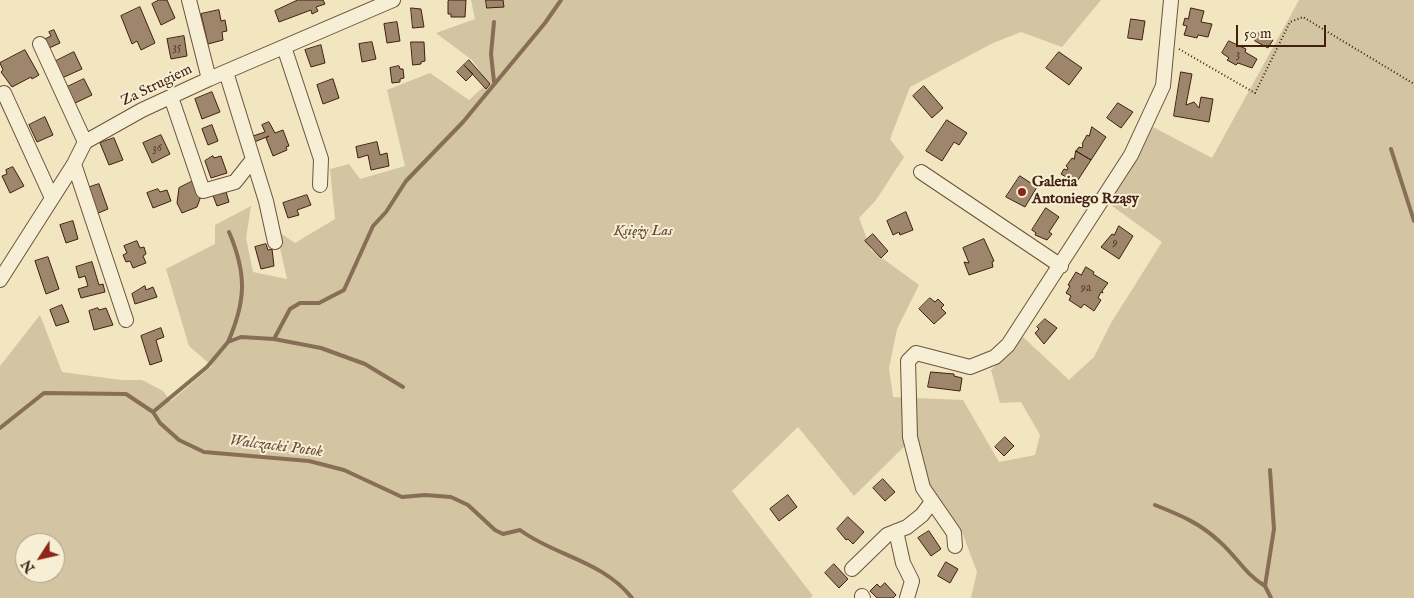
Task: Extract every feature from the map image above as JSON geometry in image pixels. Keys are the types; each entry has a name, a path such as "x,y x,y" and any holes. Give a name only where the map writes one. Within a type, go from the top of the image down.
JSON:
{"street":[{"path":"189,0 209,79"},
{"name":"Za Strugiem","path":"85,142 142,110 284,47 368,5 393,0"},
{"path":"955,546 954,533 923,488 910,437 908,361 916,353 970,367 995,357 1008,345 1061,266 1131,155 1163,86 1172,0"},
{"path":"0,280 74,164 85,142 40,44"},
{"path":"284,47 321,159 320,185"},
{"path":"226,72 266,201 275,242"},
{"path":"4,93 52,198"},
{"path":"171,97 203,191 235,182 250,163"},
{"path":"74,164 126,320"},
{"path":"922,172 1061,266"},
{"path":"852,569 887,534 907,527 922,515 932,502"},
{"path":"896,531 903,563 912,581 907,598"}],"path":[{"path":"1167,42 1255,93 1290,22 1303,17 1414,84"}],"green space":[{"name":"Księży Las","path":"471,0 1101,0 1062,47 1021,32 993,43 910,87 890,139 904,157 876,200 859,218 871,250 919,285 897,329 889,368 893,397 963,400 999,462 1035,455 1040,435 1021,402 1000,403 991,370 1023,337 1069,380 1094,357 1111,323 1162,242 1108,203 1153,127 1212,158 1299,0 1414,0 1414,598 971,598 977,572 962,532 930,487 915,436 854,496 798,427 732,491 813,596 810,598 0,598 0,366 40,315 62,372 121,380 142,380 163,391 171,401 212,366 189,346 166,269 215,244 215,225 251,206 246,238 253,272 287,279 276,230 295,243 335,219 330,169 349,164 360,179 405,166 387,90 430,73 469,100 488,83 472,60 436,33 475,19"}],"building":[{"path":"159,0 167,0 175,18 161,25 152,4"},
{"path":"298,0 323,0 325,4 316,7 318,11 312,14 311,10 279,22 275,11"},
{"path":"466,0 465,17 451,17 451,14 448,14 448,1"},
{"path":"486,0 503,0 504,7 487,8"},
{"path":"140,7 155,43 141,50 137,41 132,44 121,16"},
{"path":"411,8 421,9 424,27 413,28"},
{"path":"1191,8 1204,11 1201,22 1212,24 1208,37 1198,35 1197,38 1184,35 1187,26 1183,25 1185,18 1188,19"},
{"path":"219,10 221,21 225,20 227,31 222,32 223,40 208,44 201,14"},
{"path":"1131,19 1145,21 1142,40 1128,38"},
{"path":"397,22 400,41 387,43 384,24"},
{"path":"54,30 60,43 47,49 43,40 51,36 49,32"},
{"path":"1259,32 1273,40 1268,48 1255,41"},
{"path":"184,36 187,56 171,59 167,39"},
{"path":"1229,41 1246,49 1245,52 1257,59 1252,68 1238,63 1236,65 1227,60 1229,58 1222,53"},
{"path":"372,42 376,59 362,62 359,44"},
{"path":"411,42 424,42 425,61 421,62 421,64 413,65"},
{"path":"321,45 325,63 311,67 305,50"},
{"path":"25,50 39,75 12,87 1,72 3,70 0,63"},
{"path":"74,52 82,69 62,78 54,62"},
{"path":"1059,52 1082,68 1069,85 1046,68"},
{"path":"469,60 490,84 486,89 464,65"},
{"path":"464,65 473,74 466,81 457,72"},
{"path":"399,66 400,69 403,69 404,78 400,79 400,82 392,83 390,68"},
{"path":"1181,72 1192,74 1186,105 1194,102 1199,108 1201,97 1213,99 1209,122 1174,116"},
{"path":"84,79 92,95 71,105 63,89"},
{"path":"333,79 339,98 323,104 317,85"},
{"path":"924,86 943,108 932,118 913,96"},
{"path":"212,92 220,112 202,119 195,99"},
{"path":"1118,103 1133,112 1121,128 1107,118"},
{"path":"45,117 53,135 37,142 29,125"},
{"path":"947,120 967,133 959,145 954,142 942,161 926,151"},
{"path":"269,122 275,133 283,130 289,146 286,147 287,150 273,156 266,138 269,136 252,143 250,137 265,132 262,125"},
{"path":"212,125 218,141 208,145 202,129"},
{"path":"1092,127 1106,137 1091,160 1076,151 1079,147 1082,148 1082,144 1087,135 1089,136"},
{"path":"161,135 170,154 152,163 143,143"},
{"path":"114,138 123,160 109,165 100,143"},
{"path":"377,142 380,155 387,153 389,166 371,170 368,155 358,158 356,147"},
{"path":"1076,151 1091,160 1076,183 1061,174 1064,169 1067,170 1066,166 1072,158 1074,159"},
{"path":"213,156 214,158 221,156 227,173 211,178 205,161"},
{"path":"13,167 24,186 10,193 2,176 7,174 6,170"},
{"name":"Galeria Antoniego Rząsy","path":"1020,176 1037,187 1025,207 1006,197"},
{"path":"193,181 201,196 197,207 182,213 177,203 179,188"},
{"path":"99,184 108,209 96,214 87,188"},
{"path":"158,189 160,192 167,190 171,201 153,208 147,193"},
{"path":"220,190 221,194 226,192 229,202 217,206 212,193"},
{"path":"307,195 311,205 297,210 299,215 288,218 283,203"},
{"path":"1046,208 1059,217 1049,232 1052,234 1047,240 1035,235 1036,233 1032,230"},
{"path":"906,212 913,230 900,235 899,232 893,235 887,221"},
{"path":"73,221 78,239 66,243 60,225"},
{"path":"1119,226 1133,236 1119,259 1101,247 1112,234 1114,235"},
{"path":"873,234 888,251 881,258 865,241"},
{"path":"984,239 994,261 992,262 993,267 969,275 964,262 969,263 963,248"},
{"path":"137,241 140,248 144,247 146,254 143,256 146,263 133,268 130,261 126,262 123,255 127,253 124,246"},
{"path":"266,244 268,250 272,249 274,266 261,269 255,247"},
{"path":"48,257 59,289 46,294 35,261"},
{"path":"92,262 99,285 103,284 105,292 81,298 78,289 88,286 85,276 79,278 76,267"},
{"path":"1086,267 1094,272 1093,274 1108,283 1098,298 1101,300 1094,311 1084,304 1081,308 1069,300 1071,296 1066,293 1070,286 1068,285 1076,272 1081,275"},
{"path":"145,286 146,290 153,287 157,297 135,304 132,294"},
{"path":"930,298 935,302 938,299 944,305 941,308 946,313 934,324 919,309"},
{"path":"62,305 69,322 56,326 50,310"},
{"path":"98,308 99,310 106,308 113,325 94,330 89,311"},
{"path":"1045,319 1057,328 1044,344 1035,333 1039,329 1037,327"},
{"path":"161,328 164,337 156,340 162,361 150,365 141,336"},
{"path":"931,372 954,374 954,376 962,378 960,391 928,387"},
{"path":"1005,437 1014,446 1004,456 995,447"},
{"path":"883,479 895,492 885,501 873,488"},
{"path":"788,495 797,507 779,521 770,509"},
{"path":"848,517 864,532 853,544 848,539 846,540 837,529"},
{"path":"929,531 941,549 931,556 918,538"},
{"path":"946,562 958,569 950,583 938,576"},
{"path":"834,564 848,579 839,588 825,573"},
{"path":"885,583 896,595 893,598 877,598 870,591 877,584 880,587"}],"waterway":[{"path":"153,412 207,367 228,342 241,337 274,339 290,309 300,303 319,303 344,290 373,226 386,212 406,181 463,122 545,23 561,0"},
{"path":"494,22 491,54 494,82"},
{"path":"1391,149 1414,221"},
{"path":"228,342 238,313 242,287 239,261 229,232"},
{"path":"274,339 321,348 365,364 403,387"},
{"name":"Walczacki Potok","path":"0,428 44,393 126,394 153,412 160,423 179,440 204,452 309,461 344,470 402,497 425,495 451,497 468,505 495,530 503,534 520,530 534,539 593,567 607,575 632,598"},
{"path":"1270,470 1274,529 1265,586 1271,598"},
{"path":"1155,505 1181,516 1212,535 1226,547 1258,582 1265,586"}],"place":[{"name":"Galeria Antoniego Rząsy","path":"1022,192"}]}
